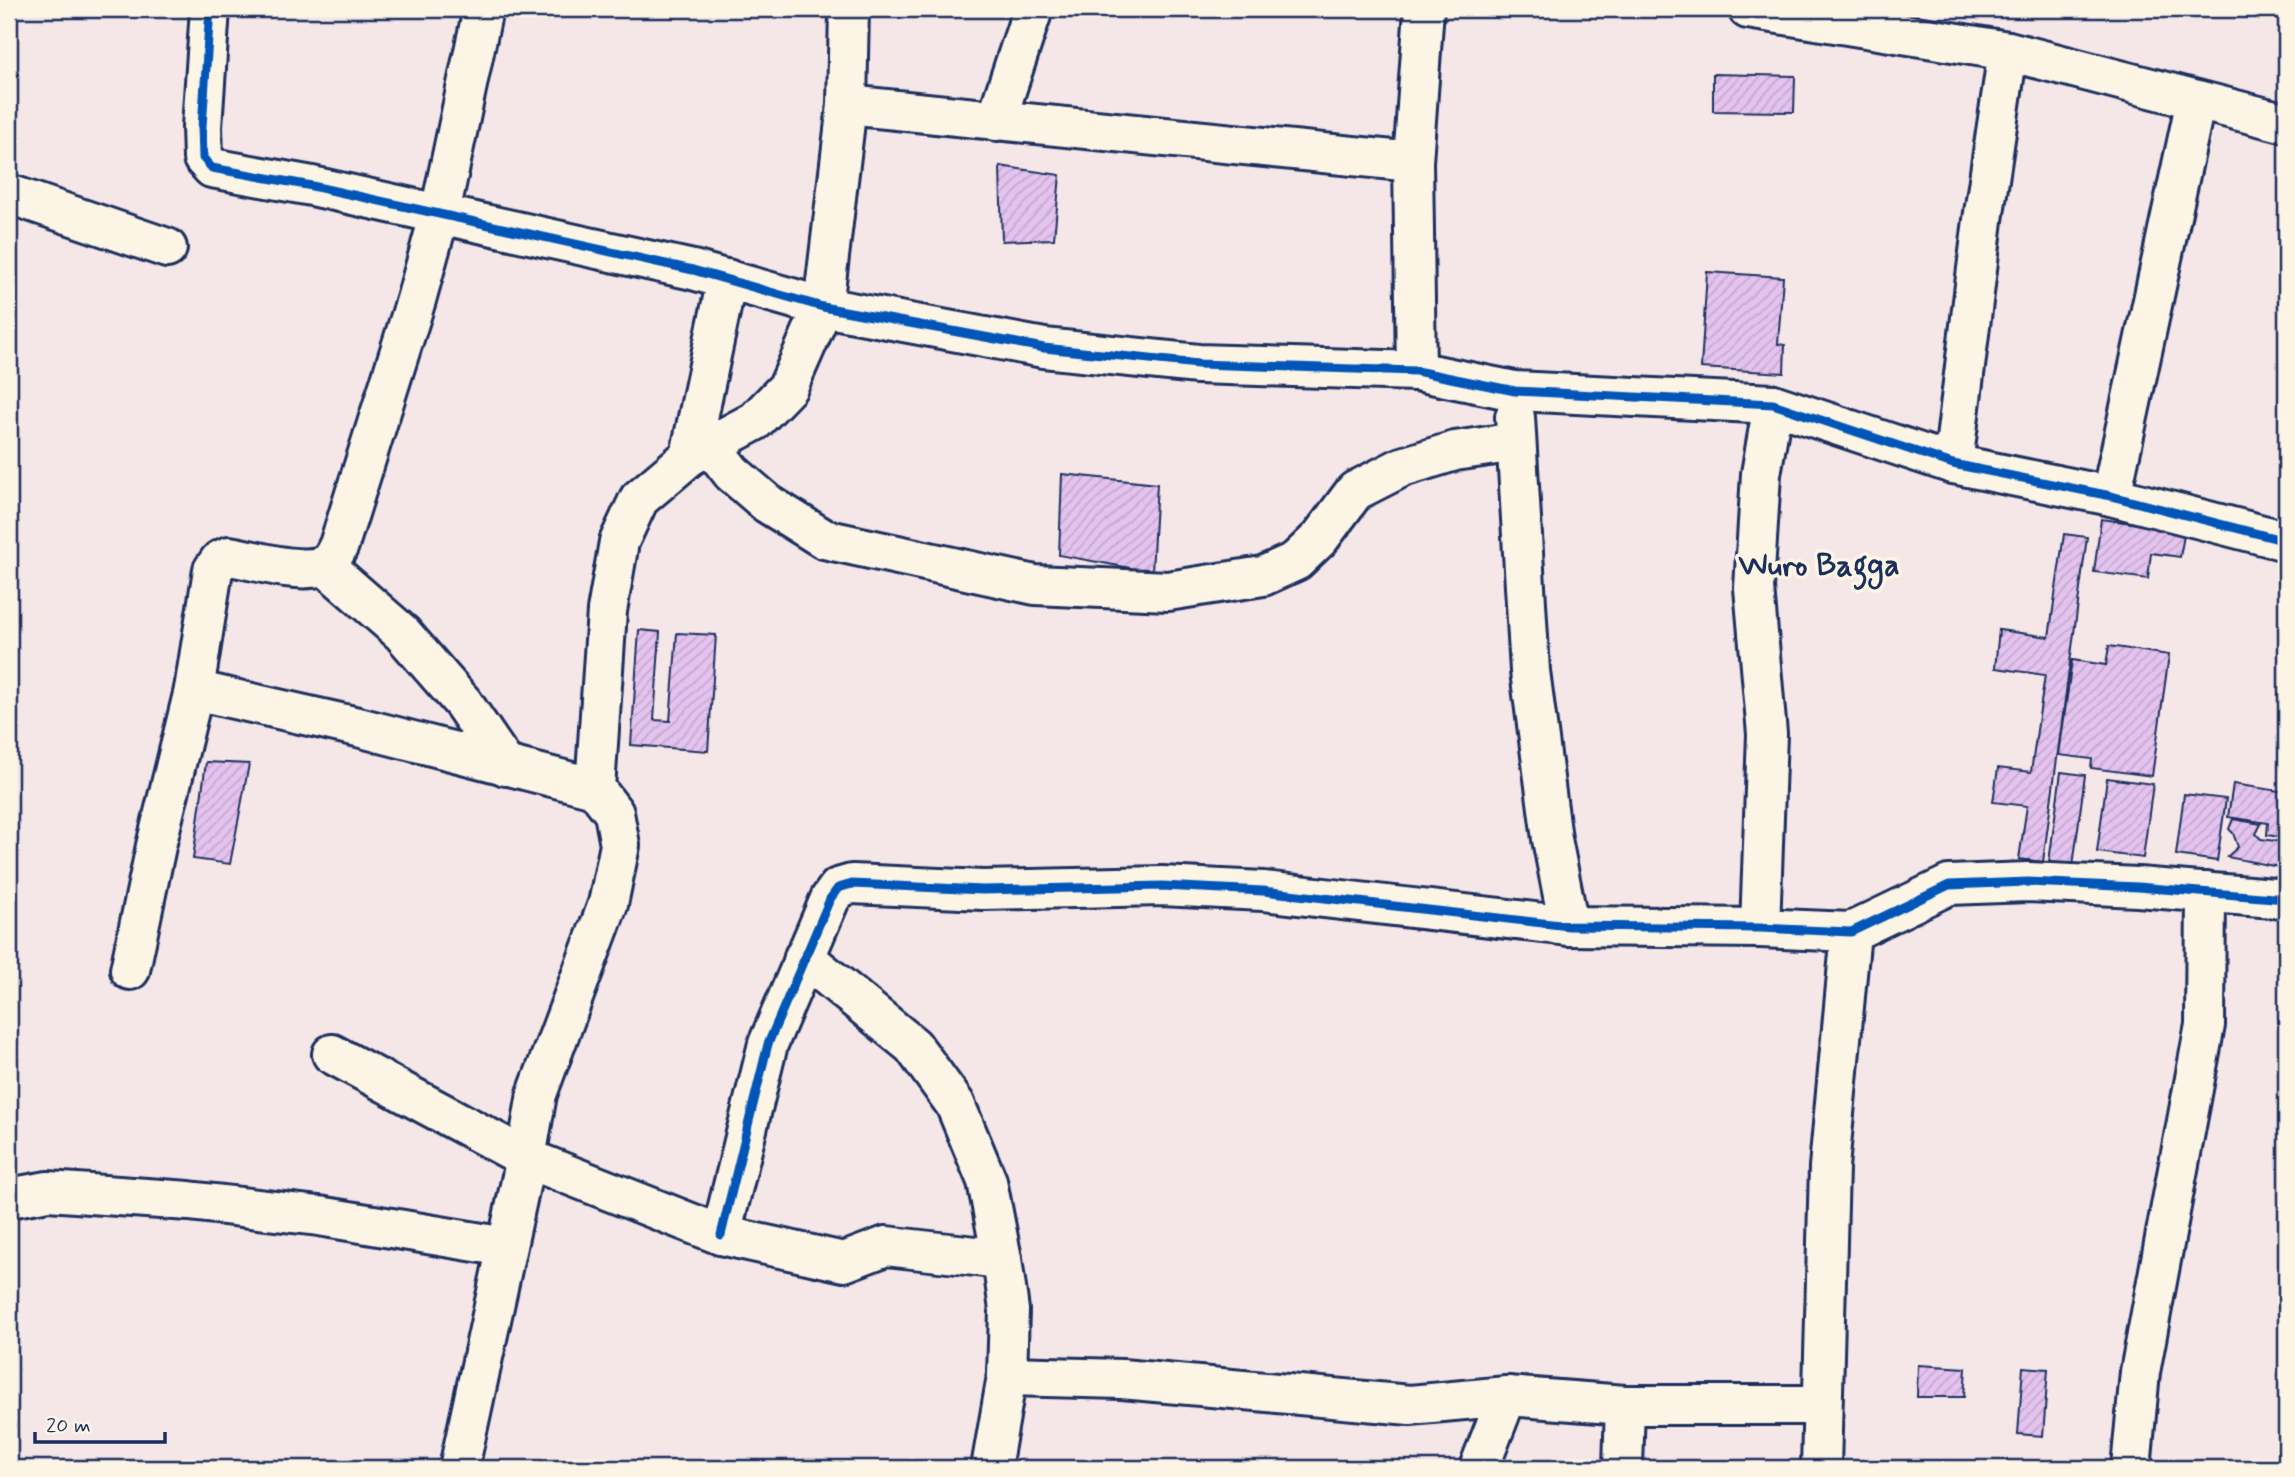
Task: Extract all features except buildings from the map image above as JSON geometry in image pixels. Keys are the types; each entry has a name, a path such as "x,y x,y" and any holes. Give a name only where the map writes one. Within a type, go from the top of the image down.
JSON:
{"street":[{"path":"130,970 156,846 194,690 213,570 220,560 229,556 301,569 324,565 333,557 339,545 416,300 440,213 483,9"},
{"path":"595,788 607,611 619,542 639,499 700,451 755,421 788,387 823,307 848,105 849,9"},
{"path":"996,121 1033,9"},
{"path":"1416,371 1413,162 1424,9"},
{"path":"1748,9 2008,51 2286,123"},
{"path":"205,10 203,158 212,168 440,213 727,279 823,307 1044,348 1198,364 1416,371 1515,391 1773,404 1953,464 2111,496 2286,541"},
{"path":"1953,464 1983,220 2008,51"},
{"path":"2111,496 2196,100"},
{"path":"848,105 1413,162"},
{"path":"9,194 167,248"},
{"path":"700,451 727,279"},
{"path":"1515,391 1530,671 1552,839 1569,926"},
{"path":"1760,928 1767,734 1754,588 1761,474 1773,404"},
{"path":"700,451 732,473 768,504 824,539 1035,585 1168,591 1264,576 1296,561 1320,538 1355,491 1402,467 1455,451 1516,442"},
{"path":"324,565 402,633 463,703 506,766"},
{"path":"194,690 358,727 595,788 614,813 620,845 608,904 537,1094 526,1158 459,1468"},
{"path":"721,1235 768,1044 834,893 838,888 852,884 983,890 1162,886 1263,891 1569,926 1851,932 1949,885 2028,882 2286,899"},
{"path":"2131,1468 2140,1372 2205,1025 2206,892"},
{"path":"1821,1468 1829,1167 1851,932"},
{"path":"804,957 913,1046 955,1104 986,1181 1009,1310 1007,1376 991,1468"},
{"path":"332,1054 526,1158 721,1235 844,1262 886,1246 1002,1259"},
{"path":"9,1198 48,1191 189,1201 319,1216 506,1247"},
{"path":"1007,1376 1122,1378 1410,1405 1507,1396 1625,1405 1821,1405"},
{"path":"1479,1468 1507,1396"},
{"path":"1623,1468 1625,1405"}],"cycle path":[{"path":"210,9 202,127 203,158 212,168 312,186 693,270 823,307 1044,348 1198,364 1416,371 1515,391 1773,404 1953,464 2111,496 2286,541"},
{"path":"721,1235 768,1044 830,899 838,888 852,884 983,890 1162,886 1263,891 1569,926 1851,932 1949,885 2028,882 2138,887 2286,899"}],"district":[{"name":"Wuro Bagga","path":"1819,564"}]}
